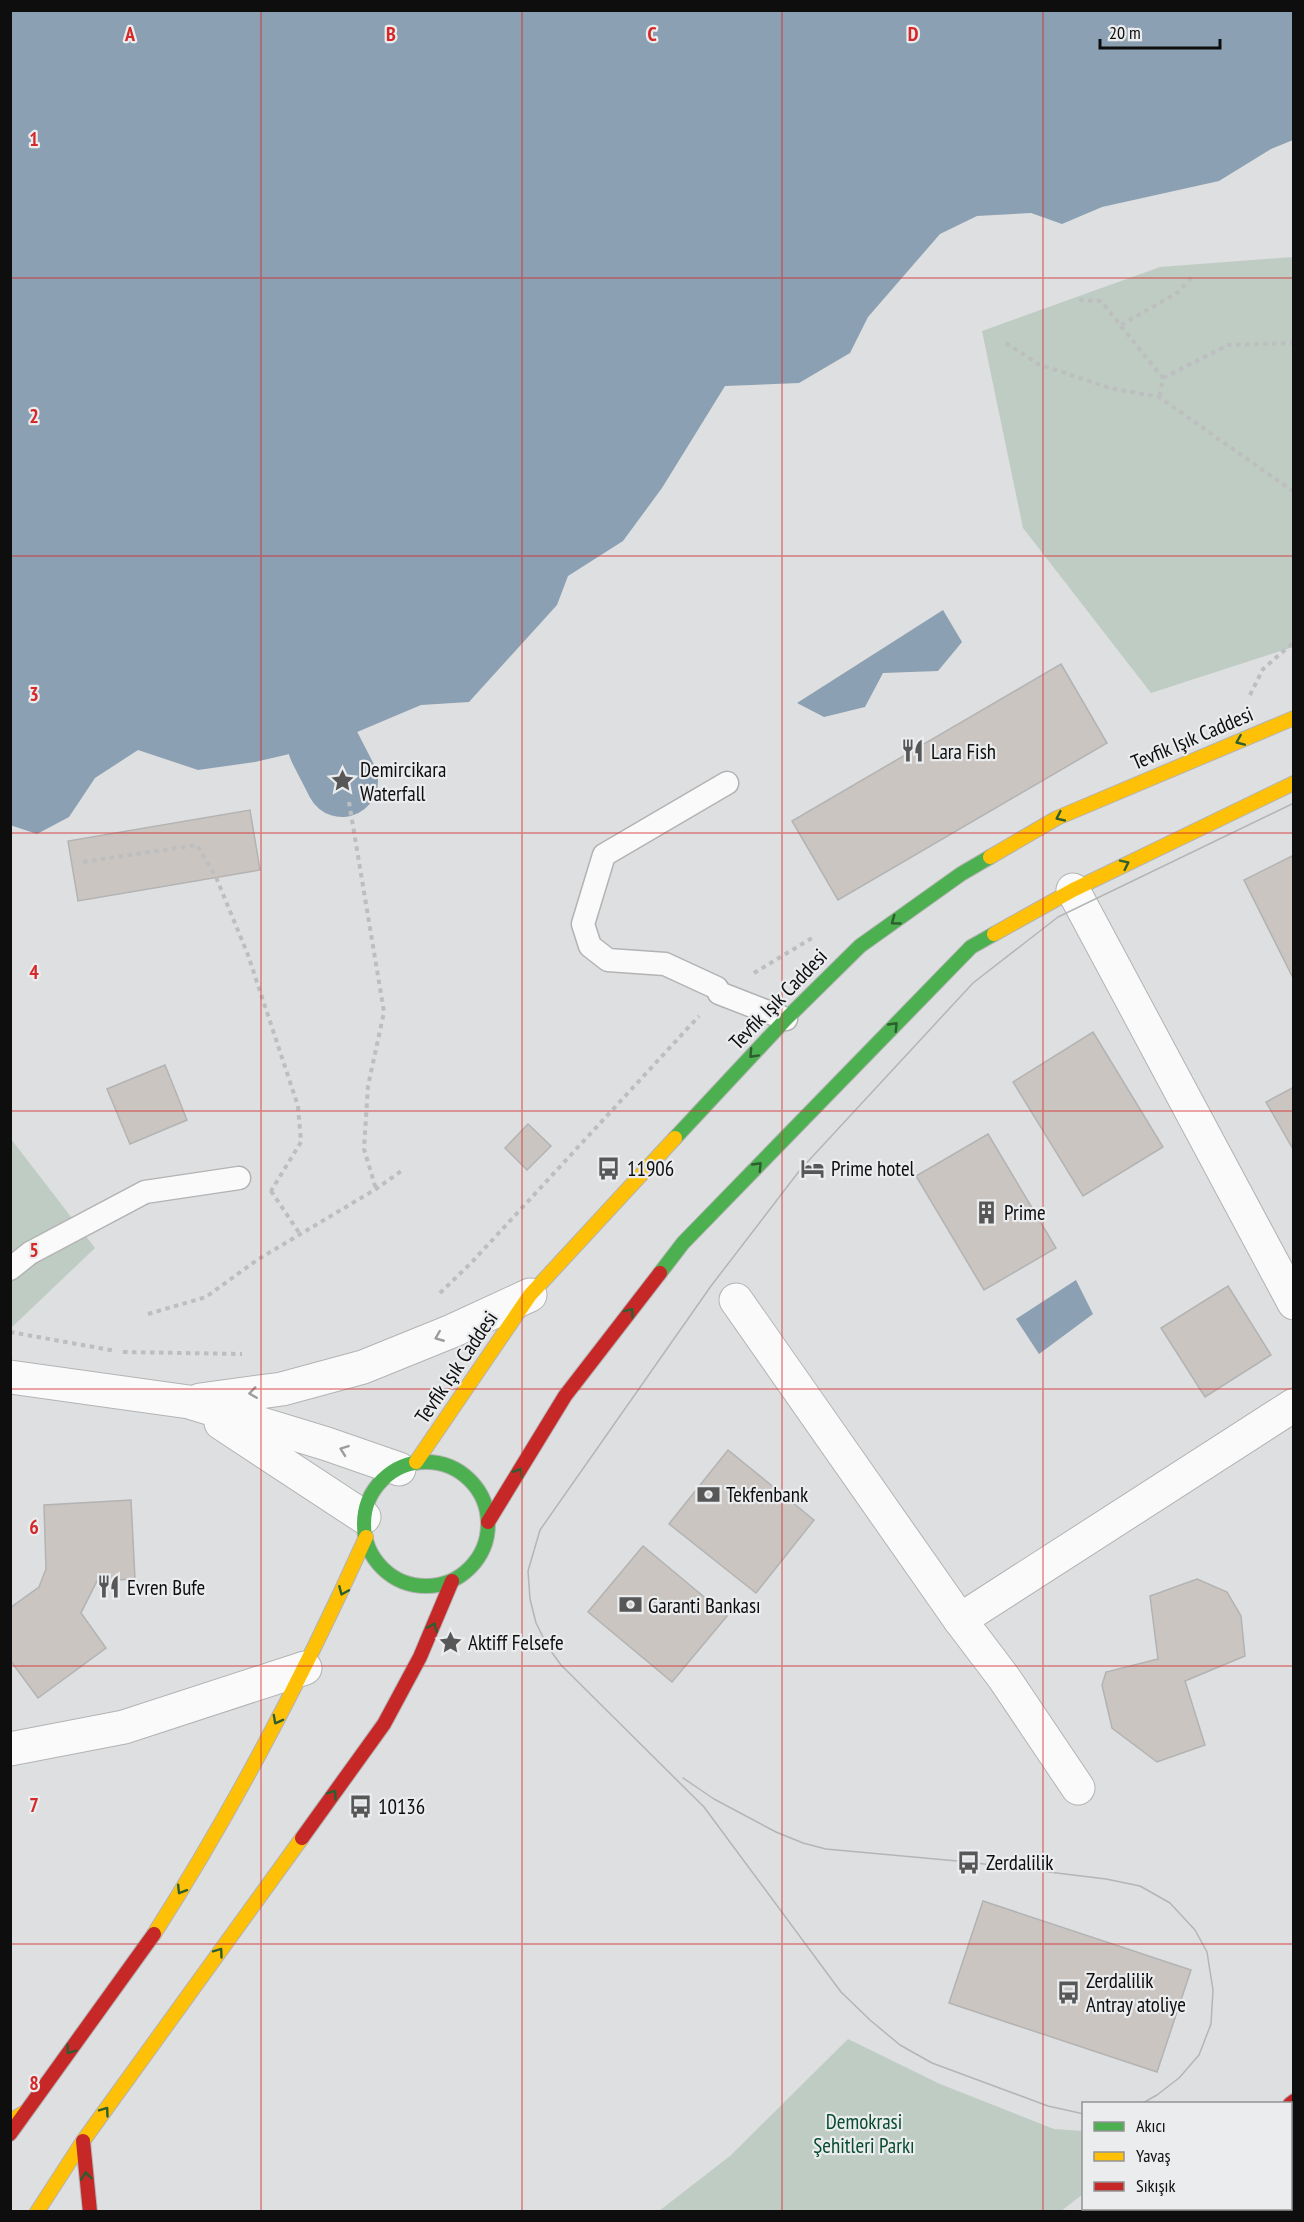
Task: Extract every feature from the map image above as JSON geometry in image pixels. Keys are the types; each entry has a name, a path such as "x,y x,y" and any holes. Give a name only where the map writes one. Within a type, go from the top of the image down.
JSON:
{"street":[{"name":"Tevfik Işık Caddesi","path":"407,1466 530,1295 786,1019 860,946 961,874 1057,818 1293,718"},
{"path":"488,1522 565,1396 683,1243 971,946 1073,890 1293,783"},
{"path":"1073,890 1293,1303"},
{"path":"189,1402 282,1389 363,1367 452,1331 530,1295"},
{"path":"736,1300 960,1620 1004,1678 1078,1788"},
{"path":"10,1377 189,1402 407,1466 434,1463 450,1467 465,1476 477,1489 485,1505 488,1522 486,1540 479,1557 452,1581 434,1586 416,1586 398,1580 383,1569 372,1554 365,1527 189,1402"},
{"path":"960,1620 1293,1405"},
{"path":"10,2134 154,1933 222,1824 336,1606 365,1527 370,1499 382,1483 407,1466"},
{"path":"37,2211 83,2141 384,1724 420,1657 452,1581"},
{"path":"10,1749 124,1727 305,1668"},
{"path":"10,2121 25,2112"},
{"path":"83,2141 90,2211"}],"lane":[{"path":"727,783 604,855 583,924 590,946 608,960 665,964 717,988 720,993 786,1019"},
{"path":"10,1269 30,1253 145,1192 239,1178"}],"path":[{"path":"1121,325 1177,293 1193,276"},
{"path":"1078,300 1101,300 1163,378"},
{"path":"1006,343 1038,364 1110,388 1159,397 1293,492"},
{"path":"1163,378 1228,345 1293,344"},
{"path":"1159,397 1163,378"},
{"path":"1250,699 1263,669 1293,642"},
{"path":"349,802 384,1012 368,1086 364,1149 376,1189"},
{"path":"83,862 197,845 216,877 248,955 298,1106 301,1142 271,1191"},
{"path":"439,1294 478,1255 720,993 817,935"},
{"path":"148,1314 206,1297 257,1260 376,1189 404,1169"},
{"path":"239,1178 271,1191 300,1233"},
{"path":"10,1332 123,1352 248,1354"}],"green space":[{"path":"1293,257 1293,647 1151,693 1023,528 982,331 1160,267"},
{"path":"11,1139 95,1248 11,1328"},
{"name":"Demokrasi Şehitleri Parkı","path":"848,2039 940,2084 1054,2129 1082,2131 1082,2195 1060,2212 659,2211 730,2156"}],"water":[{"path":"11,10 1293,11 1293,140 1271,149 1219,181 1102,207 1062,224 1031,213 977,216 940,234 868,317 850,353 799,383 725,386 662,488 623,541 568,576 557,605 469,702 421,705 324,746 255,762 198,770 138,750 95,778 69,817 37,834 10,825"},
{"path":"943,610 962,642 938,671 883,673 865,707 824,717 797,703"},
{"path":"1076,1280 1093,1314 1039,1354 1016,1319"}],"building":[{"path":"1061,664 1107,743 838,900 792,821"},
{"path":"250,810 260,870 78,901 68,841"},
{"path":"1294,855 1294,980 1244,880"},
{"path":"1093,1032 1163,1147 1083,1196 1013,1082"},
{"path":"165,1065 187,1120 130,1144 107,1089"},
{"path":"1294,1087 1294,1151 1266,1102"},
{"path":"528,1124 551,1146 527,1170 505,1148"},
{"name":"Prime","path":"988,1134 1056,1248 984,1290 916,1176"},
{"path":"1228,1286 1271,1355 1205,1397 1161,1328"},
{"path":"728,1450 814,1520 756,1593 669,1524"},
{"path":"131,1500 135,1579 97,1581 81,1613 106,1648 38,1698 10,1660 10,1608 39,1587 46,1569 44,1505"},
{"path":"643,1546 727,1616 672,1682 588,1612"},
{"path":"1197,1579 1227,1592 1241,1616 1245,1656 1185,1681 1205,1745 1157,1762 1112,1728 1102,1685 1106,1672 1158,1659 1150,1596"},
{"name":"Zerdalilik Antray atoliye","path":"983,1901 1191,1970 1157,2072 949,2003"}],"waterway":[{"path":"324,746 342,781"}],"tram line":[{"path":"1082,2114 1048,2106 932,2063 900,2045 841,1992 704,1807 561,1665 548,1647 536,1623 530,1599 528,1571 540,1530 711,1286 800,1170 973,983 1058,917 1294,803"},
{"path":"683,1778 714,1799 776,1832 826,1849 968,1862 1106,1879 1140,1886 1170,1903 1195,1930 1207,1952 1213,1990 1211,2024 1199,2055 1179,2078 1145,2102"}],"traffic: fast":[{"path":"675,1138 786,1019 860,946 961,874 990,857"},
{"path":"660,1273 683,1243 971,947 994,934"},
{"path":"426,1462 450,1467 469,1481 483,1500 488,1524 483,1548 469,1567 450,1581 426,1586 402,1581 383,1567 369,1548 364,1524 369,1500 383,1481 402,1467 426,1462"}],"traffic: slow":[{"path":"990,857 1057,818 1294,718"},
{"path":"994,934 1073,890 1294,783"},
{"path":"416,1462 530,1295 675,1138"},
{"path":"154,1934 213,1838 267,1740 366,1537"},
{"path":"37,2212 83,2141 302,1838"},
{"path":"10,2121 25,2112"}],"traffic: jam":[{"path":"488,1522 565,1396 660,1273"},
{"path":"302,1838 384,1724 420,1657 452,1581"},
{"path":"10,2134 154,1934"},
{"path":"83,2141 90,2212"}],"place":[{"name":"Lara Fish","path":"913,751"},
{"name":"Demircikara Waterfall","path":"342,781"},
{"name":"11906","path":"609,1168"},
{"name":"Prime hotel","path":"813,1168"},
{"name":"Prime","path":"986,1212"},
{"name":"Tekfenbank","path":"708,1494"},
{"name":"Evren Bufe","path":"109,1587"},
{"name":"Garanti Bankası","path":"630,1605"},
{"name":"Aktiff Felsefe","path":"450,1642"},
{"name":"10136","path":"360,1806"},
{"name":"Zerdalilik","path":"968,1862"},
{"name":"Zerdalilik Antray atoliye","path":"1068,1992"}]}
